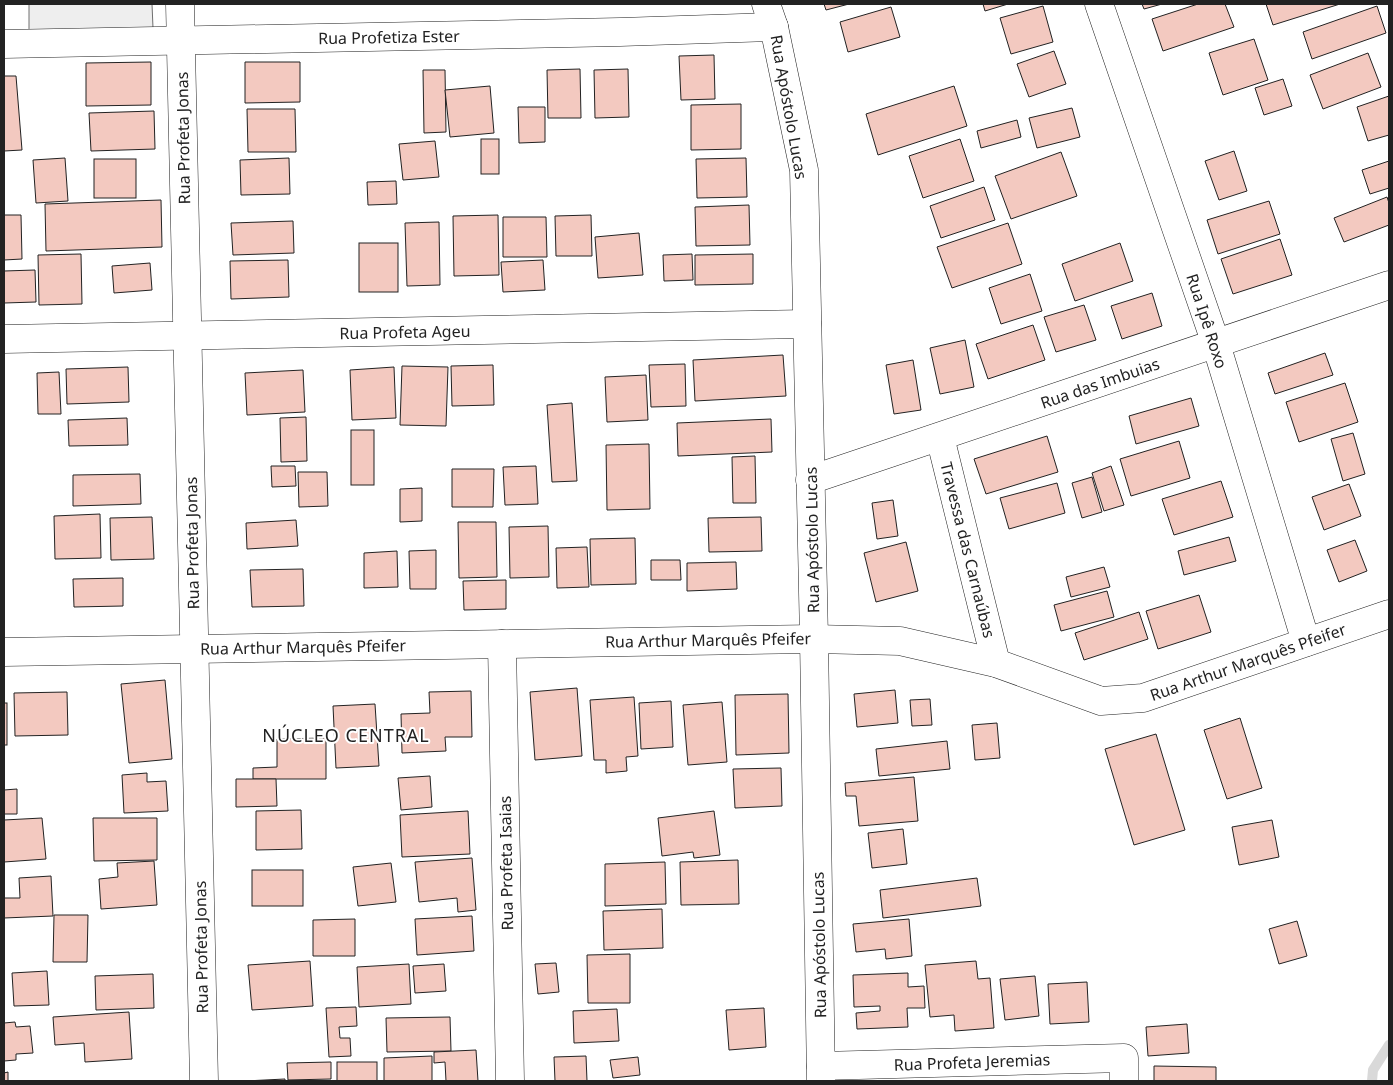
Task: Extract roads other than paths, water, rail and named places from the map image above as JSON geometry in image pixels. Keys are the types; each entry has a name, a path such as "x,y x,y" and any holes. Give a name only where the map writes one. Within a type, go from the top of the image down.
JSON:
{"street":[{"name":"Rua Profeta Jonas","path":"180,4 204,1081"},
{"name":"Rua Ipê Roxo","path":"1099,4 1216,344 1306,642"},
{"name":"Rua Profetiza Ester","path":"4,44 610,33 770,15"},
{"name":"Rua Apóstolo Lucas","path":"770,15 804,170 821,1074"},
{"name":"Rua das Imbuias","path":"810,480 1389,285"},
{"name":"Rua Profeta Ageu","path":"4,339 807,324"},
{"name":"Travessa das Carnaúbas","path":"940,437 996,663"},
{"name":"Rua Arthur Marquês Pfeifer","path":"4,652 814,638 900,641 996,663 1100,701 1143,698 1389,614"},
{"name":"Rua Profeta Isaias","path":"502,644 510,1081"},
{"name":"Rua Profeta Jeremias","path":"821,1074 1124,1070"}],"waterway":[{"path":"1372,1081 1373,1070 1389,1045"}],"district":[{"name":"NÚCLEO CENTRAL","path":"346,736"}]}
